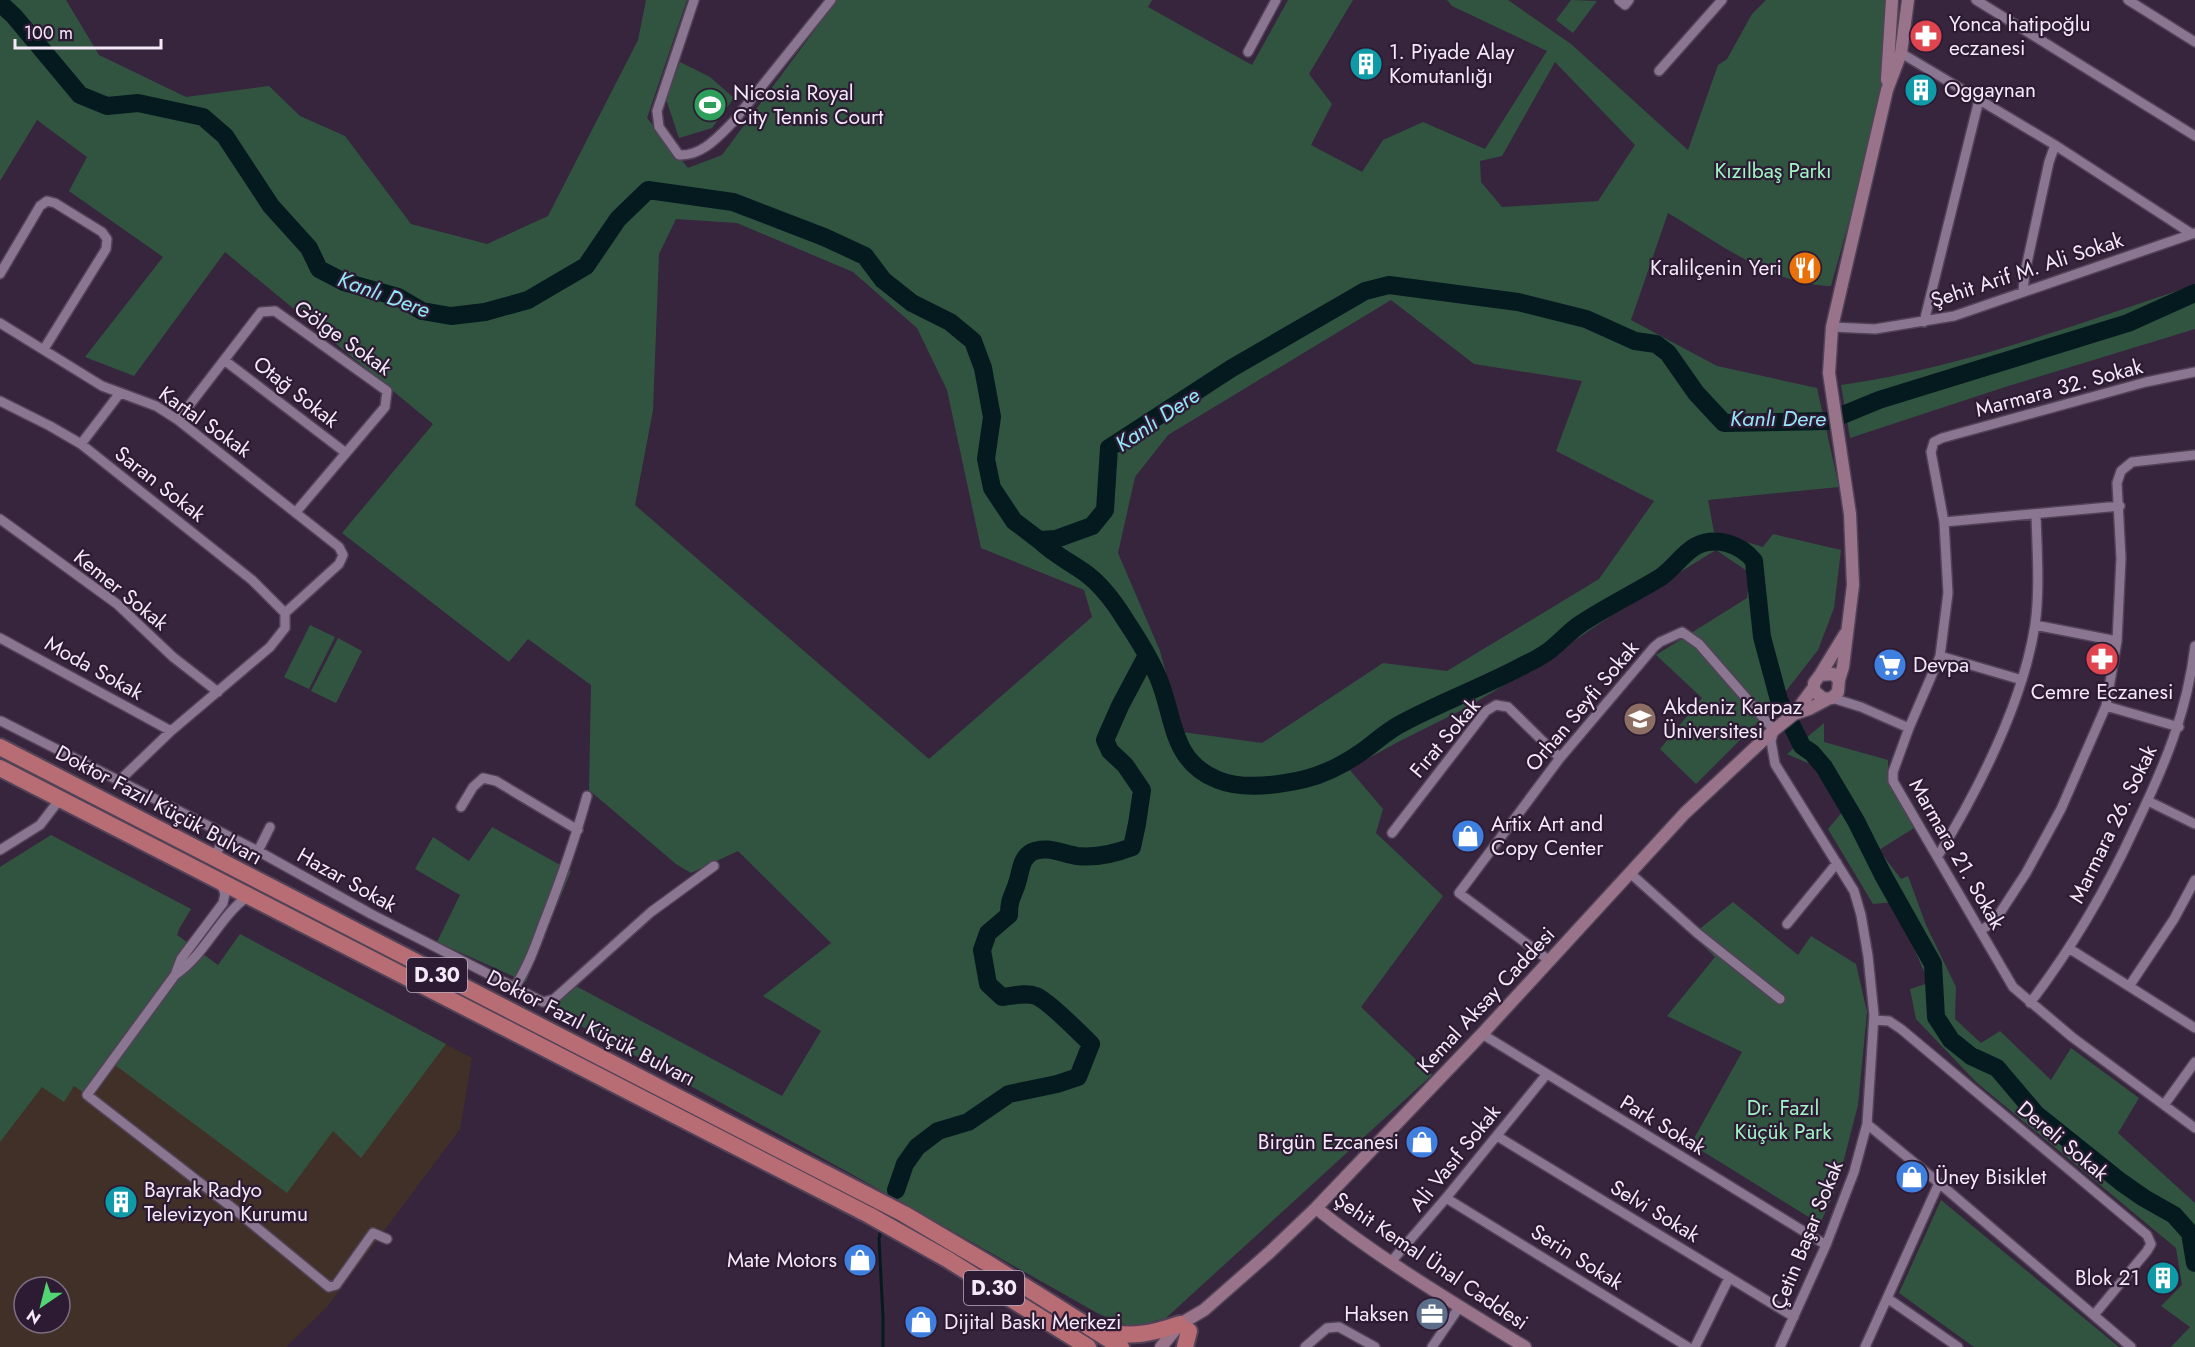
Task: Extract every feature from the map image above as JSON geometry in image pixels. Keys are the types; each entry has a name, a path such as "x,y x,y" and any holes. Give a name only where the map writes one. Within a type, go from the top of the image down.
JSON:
{"highway":[{"name":"Doktor Fazıl Küçük Bulvarı","path":"0,747 482,998 872,1208 898,1232 947,1259 1088,1347"},
{"name":"Doktor Fazıl Küçük Bulvarı","path":"0,768 220,882 872,1208 904,1214 1121,1347"},
{"path":"1084,1323 1111,1333 1131,1335 1157,1331 1185,1334"}],"main road":[{"path":"1887,90 1892,0"},
{"path":"1846,633 1815,680 1814,687 1817,695 1831,698 1838,692 1853,585 1850,514 1829,373 1832,327 1887,90 1901,53 1908,0"},
{"path":"1820,675 1833,674 1839,682"},
{"name":"Kemal Aksay Caddesi","path":"1177,1347 1204,1310 1316,1208 1482,1034 1685,813 1794,714 1814,687"},
{"name":"Kemal Aksay Caddesi","path":"1794,714 1809,710 1831,698"},
{"name":"Şehit Kemal Ünal Caddesi","path":"1316,1208 1390,1263 1525,1347"},
{"name":"Kemal Aksay Caddesi","path":"1161,1347 1185,1334"}],"street":[{"path":"694,0 657,111 659,127 679,155 692,156 717,139 831,0"},
{"path":"1248,52 1276,0"},
{"path":"1619,0 1625,4 1629,0"},
{"path":"1659,70 1722,0"},
{"path":"1976,0 1989,4 2195,136"},
{"path":"2128,0 2195,42"},
{"path":"1901,53 2055,145 2193,234"},
{"path":"1924,322 1979,100"},
{"path":"2023,291 2049,162 2055,145"},
{"path":"0,274 40,206 47,201 56,203 93,226 107,239 106,249 44,349"},
{"name":"Şehit Arif M. Ali Sokak","path":"1832,327 1875,329 1954,316 2193,234"},
{"name":"Gölge Sokak","path":"177,420 261,312 275,311 387,391 385,406 296,512"},
{"name":"Kartal Sokak","path":"0,323 102,386 156,406 339,547 343,555 339,564 285,613"},
{"name":"Otağ Sokak","path":"224,360 346,453"},
{"name":"Marmara 32. Sokak","path":"1934,442 2146,382 2195,372"},
{"path":"81,444 120,393"},
{"name":"Saran Sokak","path":"0,401 81,444 252,580 285,613"},
{"name":"Marmara 21. Sokak","path":"1934,442 1931,452 1944,522 1948,593 1940,656 1909,728 1893,772 1893,781 2013,987 2030,1003 2195,1128"},
{"path":"1981,930 1994,922 2026,873 2056,819 2106,706 2116,641 2121,558 2117,483 2121,471 2132,462 2195,455"},
{"path":"1944,522 2120,506"},
{"path":"1938,856 1965,812 1993,753 2022,680 2035,625 2036,515"},
{"name":"Kemer Sokak","path":"0,519 117,604 173,657 218,692"},
{"path":"120,780 171,731 270,647 285,628 285,613"},
{"path":"2035,625 2116,641"},
{"name":"Orhan Seyfi Sokak","path":"1550,961 1459,893 1560,758 1654,647 1682,632 1699,644 1774,730"},
{"name":"Moda Sokak","path":"0,638 171,731"},
{"name":"Marmara 26. Sokak","path":"2030,1003 2070,949 2112,878 2163,769 2179,727 2195,646"},
{"path":"1940,656 2022,680"},
{"path":"1839,682 1848,696 1861,707"},
{"path":"1831,698 1861,707 1909,728"},
{"name":"Fırat Sokak","path":"1392,833 1486,711 1496,705 1508,707 1560,758"},
{"path":"2106,706 2179,727"},
{"name":"Hazar Sokak","path":"1,721 258,851 371,914 543,1002 554,999 651,912 714,866"},
{"name":"Çetin Başar Sokak","path":"1774,730 1771,741 1774,764 1854,891 1868,956 1874,1020 1867,1124 1854,1172 1826,1245 1780,1347"},
{"path":"461,807 473,787 483,778 496,781 578,830"},
{"path":"514,988 523,975 555,895 578,830 587,796"},
{"path":"0,850 40,825 60,799"},
{"path":"2148,801 2195,824"},
{"path":"258,851 270,827"},
{"path":"214,859 225,835"},
{"path":"1787,924 1837,863"},
{"path":"1630,873 1697,933 1780,999"},
{"path":"2130,985 2174,919 2195,880"},
{"path":"220,882 225,894 223,903 181,959 175,975 87,1095 239,1213 329,1287 336,1284 373,1233 387,1239"},
{"path":"175,975 188,966 237,904 248,896"},
{"path":"2070,949 2195,1028"},
{"path":"482,998 485,973"},
{"name":"Dereli Sokak","path":"1874,1020 1889,1022 1901,1029 2147,1235 2151,1244 2147,1251 2094,1315"},
{"name":"Park Sokak","path":"1482,1034 1826,1245"},
{"path":"2164,1106 2195,1062"},
{"name":"Ali Vasıf Sokak","path":"1390,1263 1546,1075"},
{"path":"1867,1124 1940,1183 2131,1347"},
{"name":"Selvi Sokak","path":"1497,1136 1794,1317"},
{"path":"1865,1347 1940,1183"},
{"name":"Serin Sokak","path":"1446,1198 1688,1347"},
{"path":"1695,1347 1729,1278"},
{"path":"1887,1298 1958,1347"},
{"path":"1432,1347 1460,1306"},
{"path":"1305,1347 1327,1328 1339,1327 1375,1347"}],"shaded area":[{"name":"Bayrak Radyo Televizyon Kurumu","path":"51,835 191,909 177,935 218,965 240,934 472,1058 460,1129 327,1307 286,1347 0,1347 0,867"}],"green space":[{"name":"Kızılbaş Parkı","path":"0,0 66,0 99,55 186,97 269,86 300,116 345,136 411,224 487,244 548,216 638,40 646,0 687,0 647,118 688,168 722,155 837,0 1152,0 1148,7 1252,65 1288,0 1353,0 1309,74 1332,104 1311,145 1362,172 1383,140 1423,122 1485,149 1547,51 1452,6 1447,0 1508,0 1571,44 1688,150 1718,65 1727,59 1752,14 1766,0 1895,0 1882,87 1860,182 1831,286 1809,284 1767,270 1726,249 1668,213 1631,320 1717,366 1817,388 1839,487 1708,500 1714,532 1763,547 1773,534 1841,550 1834,608 1818,650 1775,705 1696,784 1660,749 1702,698 1656,655 1747,598 1750,573 1716,550 1633,601 1535,667 1464,709 1349,769 1383,809 1376,833 1443,896 1361,1007 1432,1075 1166,1318 1131,1327 1099,1314 855,1176 550,1009 574,985 782,1096 821,1031 763,996 831,943 738,851 691,873 676,864 589,790 591,685 528,639 509,662 342,533 433,424 225,252 134,376 85,357 163,257 69,191 87,157 37,120 0,181","holes":["1555,62 1635,145 1598,201 1502,207 1481,182 1480,161 1502,156","676,219 737,223 853,272 917,328 947,390 981,548 1084,590 1092,617 929,759 635,505 653,410 659,254","1391,300 1474,364 1582,381 1556,451 1654,501 1599,579 1447,671 1383,663 1262,743 1182,732 1160,651 1118,553 1135,477 1168,435"]},
{"path":"1571,0 1597,1 1573,33 1556,20"},
{"path":"680,62 710,77 734,98 712,128 679,138 666,99"},
{"path":"2195,285 2195,329 2005,387 1850,438 1841,385 1931,368 1976,356"},
{"path":"310,625 335,637 309,689 284,677"},
{"path":"338,638 362,651 336,703 311,691"},
{"path":"1824,723 1824,742 1888,760 1888,782 1914,828 1879,850 1901,879 1908,876 1926,925 1956,987 1955,1019 1981,1043 2000,1031 2051,1080 2071,1048 2139,1098 2118,1133 2195,1203 2195,1347 2171,1347 2190,1327 2161,1306 2182,1285 2176,1248 1976,1082 1916,1019 1910,989 1929,983 1894,902 1873,904 1828,829 1844,810 1817,767 1787,754"},
{"path":"492,827 571,871 526,982 437,942 460,895 415,869 433,837 469,861"},
{"path":"51,835 191,909 177,935 218,965 240,934 446,1044 361,1158 333,1131 287,1193 111,1062 87,1095 74,1086 64,1102 42,1087 0,1142 0,867"},
{"name":"Dr. Fazıl Küçük Park","path":"1733,902 1798,955 1811,936 1856,964 1867,1012 1858,1105 1837,1186 1820,1224 1691,1144 1742,1052 1667,1016 1715,957 1692,935"},
{"path":"1941,1200 2119,1347 1974,1347 1899,1293"}],"waterway":[{"name":"Kanlı Dere","path":"0,3 14,16 80,95 107,106 138,103 203,117 225,136 271,206 309,248 319,269 344,282 398,297 422,311 451,316 485,312 528,300 586,266 618,219 648,190 733,202 824,237 865,256 883,280 912,303 950,322 973,341 983,368 992,417 986,459 992,488 1014,521 1039,540 1056,539 1092,526 1105,510 1109,448 1232,368 1365,291 1389,285 1518,302 1586,319 1635,341 1656,344 1668,353 1696,393 1724,423 1828,421 1879,400 2128,323 2195,293"},
{"path":"1039,540 1090,577 1117,607 1155,671 1176,736 1191,762 1202,772 1218,780 1250,786 1273,785 1305,779 1342,764 1397,726 1541,656 1582,623 1661,577 1696,546 1720,542 1742,550 1754,561 1762,637 1779,700 1802,746 1812,753 1824,767 1856,821 1883,875 1933,964 1936,1017 1951,1040 1971,1056 1997,1068 2036,1114 2121,1182 2174,1215 2190,1233 2195,1263"},
{"path":"896,1190 905,1164 917,1147 938,1131 968,1122 1009,1094 1078,1077 1091,1044 1056,1010 1036,996 1023,994 1002,997 988,984 982,950 988,933 1009,915 1022,864 1032,852 1043,849 1077,856 1098,856 1132,847 1142,790 1125,765 1110,751 1105,740 1146,657"},
{"path":"891,1202 896,1190"},
{"path":"881,1228 879,1239 883,1347"}],"place":[{"name":"Yonca hatipoğlu eczanesi","path":"1926,36"},
{"name":"1. Piyade Alay Komutanlığı","path":"1366,64"},
{"name":"Oggaynan","path":"1921,90"},
{"name":"Nicosia Royal City Tennis Court","path":"710,105"},
{"name":"Kralilçenin Yeri","path":"1805,268"},
{"name":"Cemre Eczanesi","path":"2102,659"},
{"name":"Devpa","path":"1890,665"},
{"name":"Akdeniz Karpaz Üniversitesi","path":"1640,719"},
{"name":"Artix Art and Copy Center","path":"1468,836"},
{"name":"Birgün Ezcanesi","path":"1422,1142"},
{"name":"Üney Bisiklet","path":"1912,1177"},
{"name":"Bayrak Radyo Televizyon Kurumu","path":"121,1202"},
{"name":"Mate Motors","path":"860,1260"},
{"name":"Blok 21","path":"2163,1278"},
{"name":"Haksen","path":"1432,1314"},
{"name":"Dijital Baskı Merkezi","path":"921,1322"}]}
